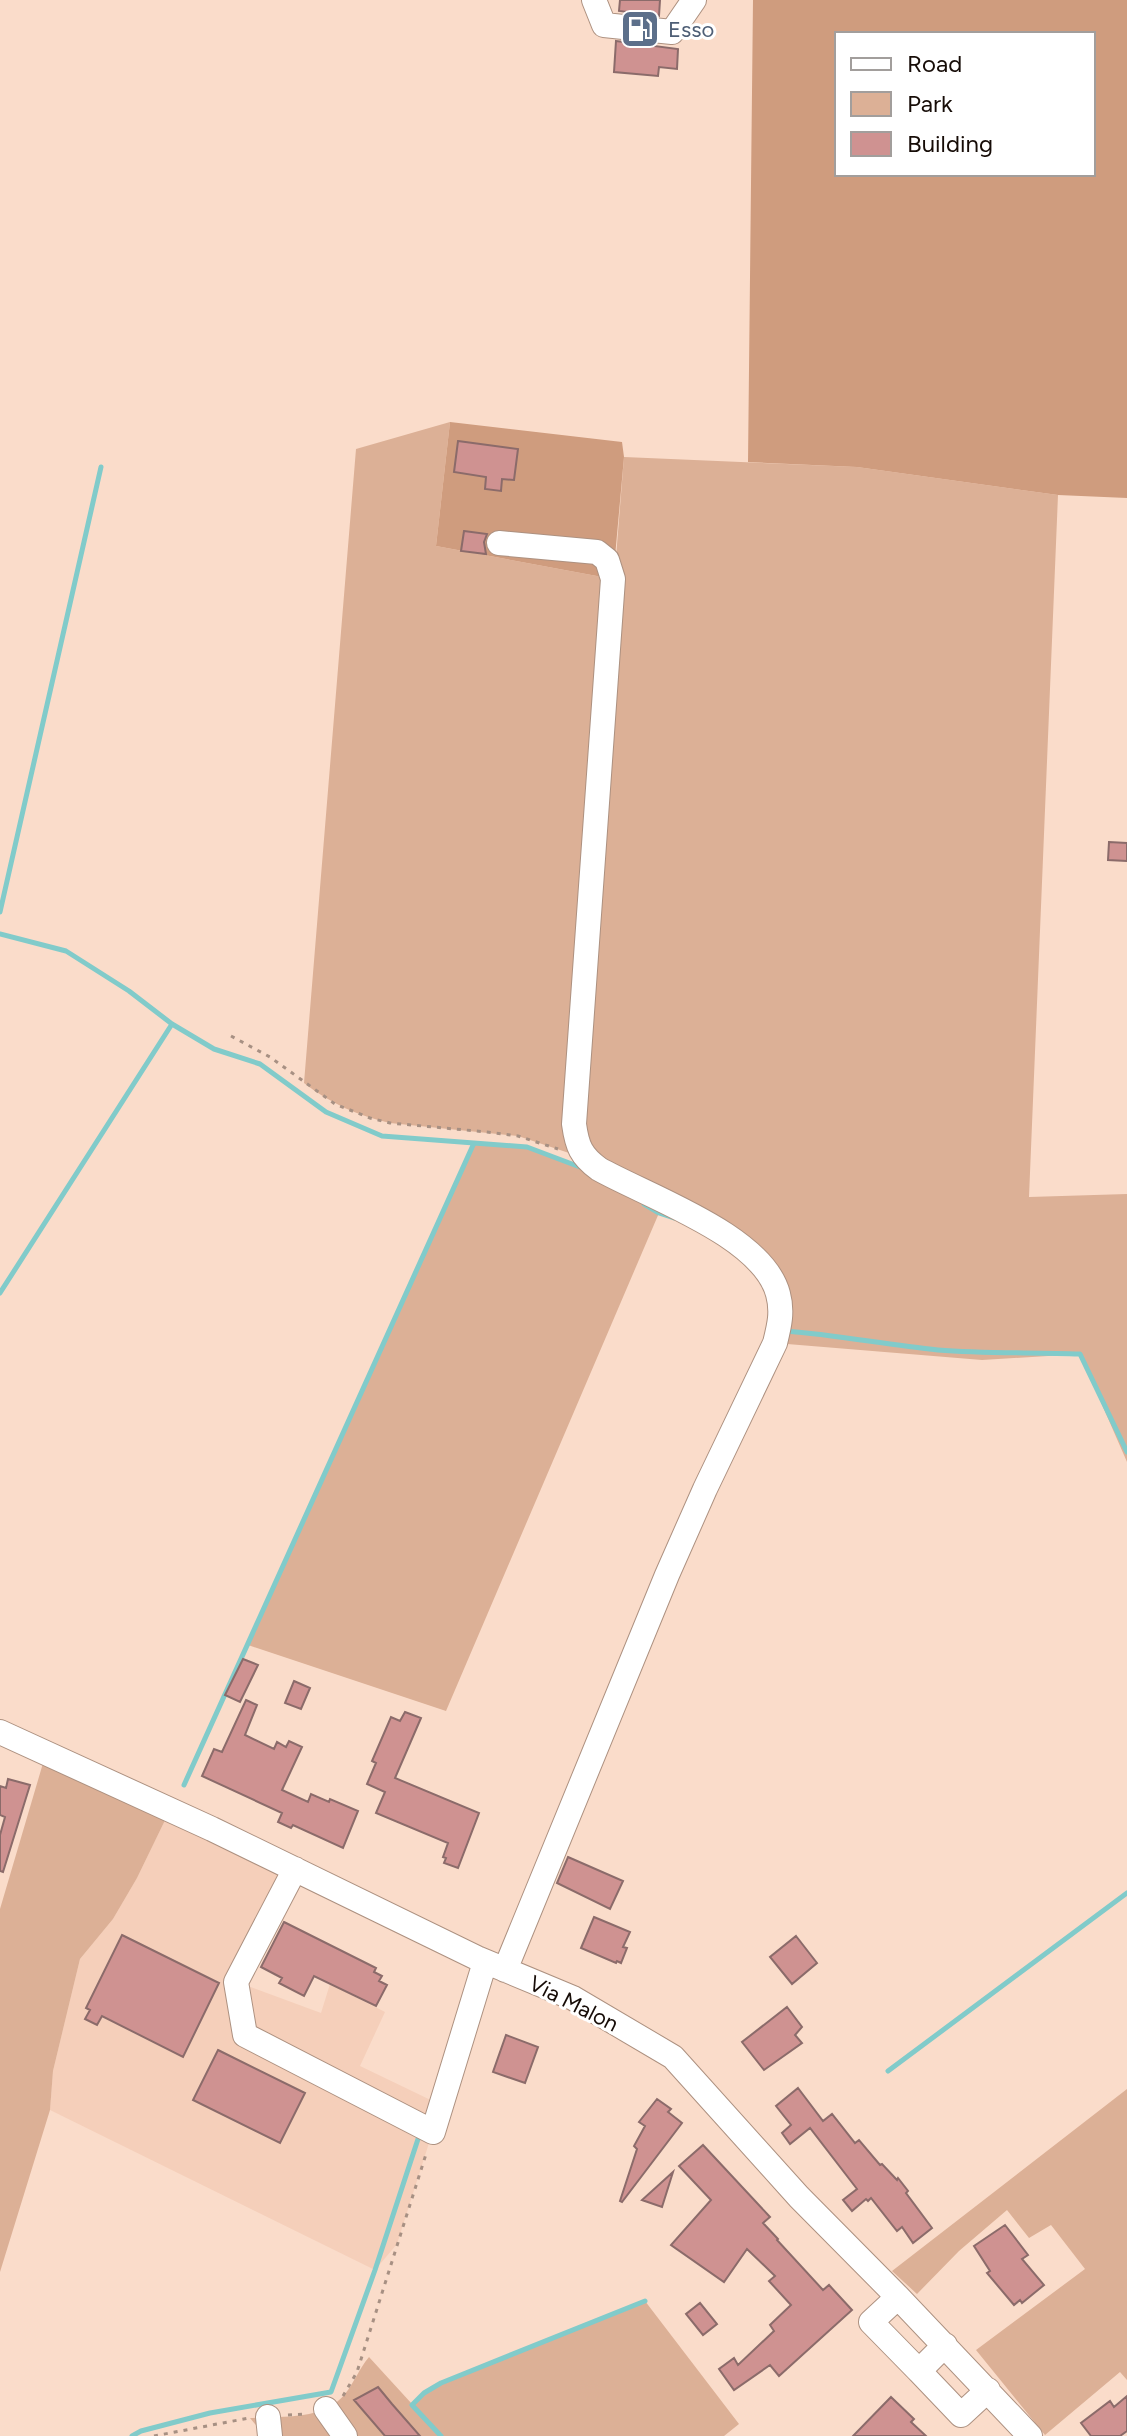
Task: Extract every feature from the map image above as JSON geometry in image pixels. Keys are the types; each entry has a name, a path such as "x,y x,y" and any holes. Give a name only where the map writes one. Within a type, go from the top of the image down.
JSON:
{"street":[{"path":"594,0 604,25 672,32 694,0"},
{"path":"295,1869 236,1982 245,2035 433,2132 495,1966 705,1489 778,1332 778,1292 771,1275 753,1254 727,1235 623,1182 584,1158 577,1145 574,1124 613,579 607,560 597,552 499,543"},
{"name":"Via Malon","path":"0,1732 212,1829 495,1966 573,1998 673,2057 799,2197 1030,2436"},
{"path":"898,2297 871,2322 961,2415 988,2390"},
{"path":"919,2371 945,2345"},
{"path":"326,2409 345,2436"}],"path":[{"path":"231,1036 270,1057 335,1104 370,1118 390,1123 518,1136 584,1158"},
{"path":"154,2436 250,2418 269,2426 318,2413 335,2405 346,2394 357,2372 433,2132"}],"shaded area":[{"path":"753,0 1127,0 1127,498 1058,495 857,467 748,462"},
{"path":"450,422 622,442 624,457 613,579 436,546"},
{"path":"170,1810 295,1869 237,1982 321,2013 330,1984 385,2012 360,2066 441,2105 397,2244 375,2270 50,2110 53,2071 80,1959 113,1919"}],"green space":[{"path":"450,422 436,546 613,579 614,582 624,457 857,467 1058,495 1029,1197 1127,1194 1127,1462 1080,1354 982,1360 775,1343 776,1267 584,1158 518,1136 378,1120 334,1103 304,1083 356,449"},
{"path":"474,1143 527,1147 586,1169 659,1213 446,1711 248,1645"},
{"path":"46,1753 170,1810 113,1919 80,1959 53,2071 50,2110 0,2272 0,1909"},
{"path":"1127,2089 1127,2380 1120,2372 1045,2435 976,2350 1085,2269 1051,2225 1029,2238 1007,2210 959,2251 917,2294 892,2271"},
{"path":"645,2301 739,2424 724,2436 265,2436 250,2418 288,2417 325,2409 345,2394 369,2357 412,2404 441,2383"}],"building":[{"path":"620,0 660,0 659,16 619,11"},
{"path":"616,41 678,49 677,69 659,67 658,76 614,72"},
{"path":"458,441 518,449 514,480 502,479 501,491 485,489 486,477 454,472"},
{"path":"464,531 487,534 484,542 486,554 461,551"},
{"path":"1109,842 1127,843 1127,861 1108,860"},
{"path":"243,1659 258,1665 240,1702 225,1695"},
{"path":"294,1681 310,1688 301,1709 285,1703"},
{"path":"246,1700 257,1705 245,1735 274,1749 277,1742 286,1747 289,1741 302,1747 282,1790 308,1802 311,1794 358,1811 343,1848 293,1825 291,1828 278,1822 282,1813 202,1776 214,1749 222,1752"},
{"path":"405,1712 421,1718 395,1778 479,1813 458,1868 444,1863 448,1843 376,1813 385,1792 367,1784 376,1763 372,1761 391,1717 400,1721"},
{"path":"8,1779 30,1785 3,1872 0,1871 0,1835 5,1817 0,1815 0,1786 6,1788"},
{"path":"568,1857 623,1881 610,1909 557,1883"},
{"path":"594,1917 630,1932 623,1947 627,1948 621,1963 581,1948"},
{"path":"284,1922 376,1968 374,1972 382,1976 379,1981 387,1985 376,2006 314,1976 304,1996 279,1983 282,1978 261,1967"},
{"path":"122,1935 219,1983 183,2057 102,2016 97,2025 85,2019 90,2010 86,2008"},
{"path":"796,1936 817,1963 792,1984 770,1957"},
{"path":"787,2007 802,2027 795,2035 802,2043 764,2070 742,2042"},
{"path":"506,2035 538,2047 525,2083 493,2072"},
{"path":"218,2050 305,2093 280,2143 193,2100"},
{"path":"798,2088 823,2121 832,2114 855,2143 859,2140 880,2165 898,2178 932,2228 913,2243 902,2227 897,2231 871,2198 852,2211 843,2200 857,2189 810,2128 790,2144 782,2133 791,2125 776,2106"},
{"path":"657,2099 671,2109 668,2112 682,2123 622,2202 637,2149 634,2146 645,2126 639,2122"},
{"path":"703,2145 770,2217 763,2223 777,2240 823,2290 829,2285 852,2310 779,2376 770,2365 734,2390 719,2369 734,2358 738,2365 774,2331 770,2325 791,2305 769,2281 775,2276 747,2249 724,2282 671,2245 711,2200 679,2166"},
{"path":"673,2172 662,2207 642,2200"},
{"path":"1005,2225 1028,2255 1022,2259 1044,2285 1022,2303 1020,2300 1014,2305 987,2273 990,2271 974,2246"},
{"path":"700,2303 717,2324 703,2335 686,2314"},
{"path":"378,2387 420,2436 385,2436 354,2400"},
{"path":"1127,2396 1127,2431 1120,2436 1091,2436 1081,2423 1110,2401 1114,2407"},
{"path":"891,2397 914,2419 911,2422 926,2436 853,2436"}],"waterway":[{"path":"0,912 101,467"},
{"path":"0,934 66,951 214,1049 260,1064 326,1112 382,1136 527,1147 580,1167"},
{"path":"0,1293 172,1024"},
{"path":"184,1785 474,1143"},
{"path":"644,1204 674,1218"},
{"path":"786,1331 938,1350 1080,1354 1127,1452"},
{"path":"888,2071 1127,1893"},
{"path":"132,2436 210,2413 331,2392 419,2136"},
{"path":"441,2436 412,2405 424,2393 441,2383 645,2301"}],"place":[{"name":"Esso","path":"640,29"}]}
